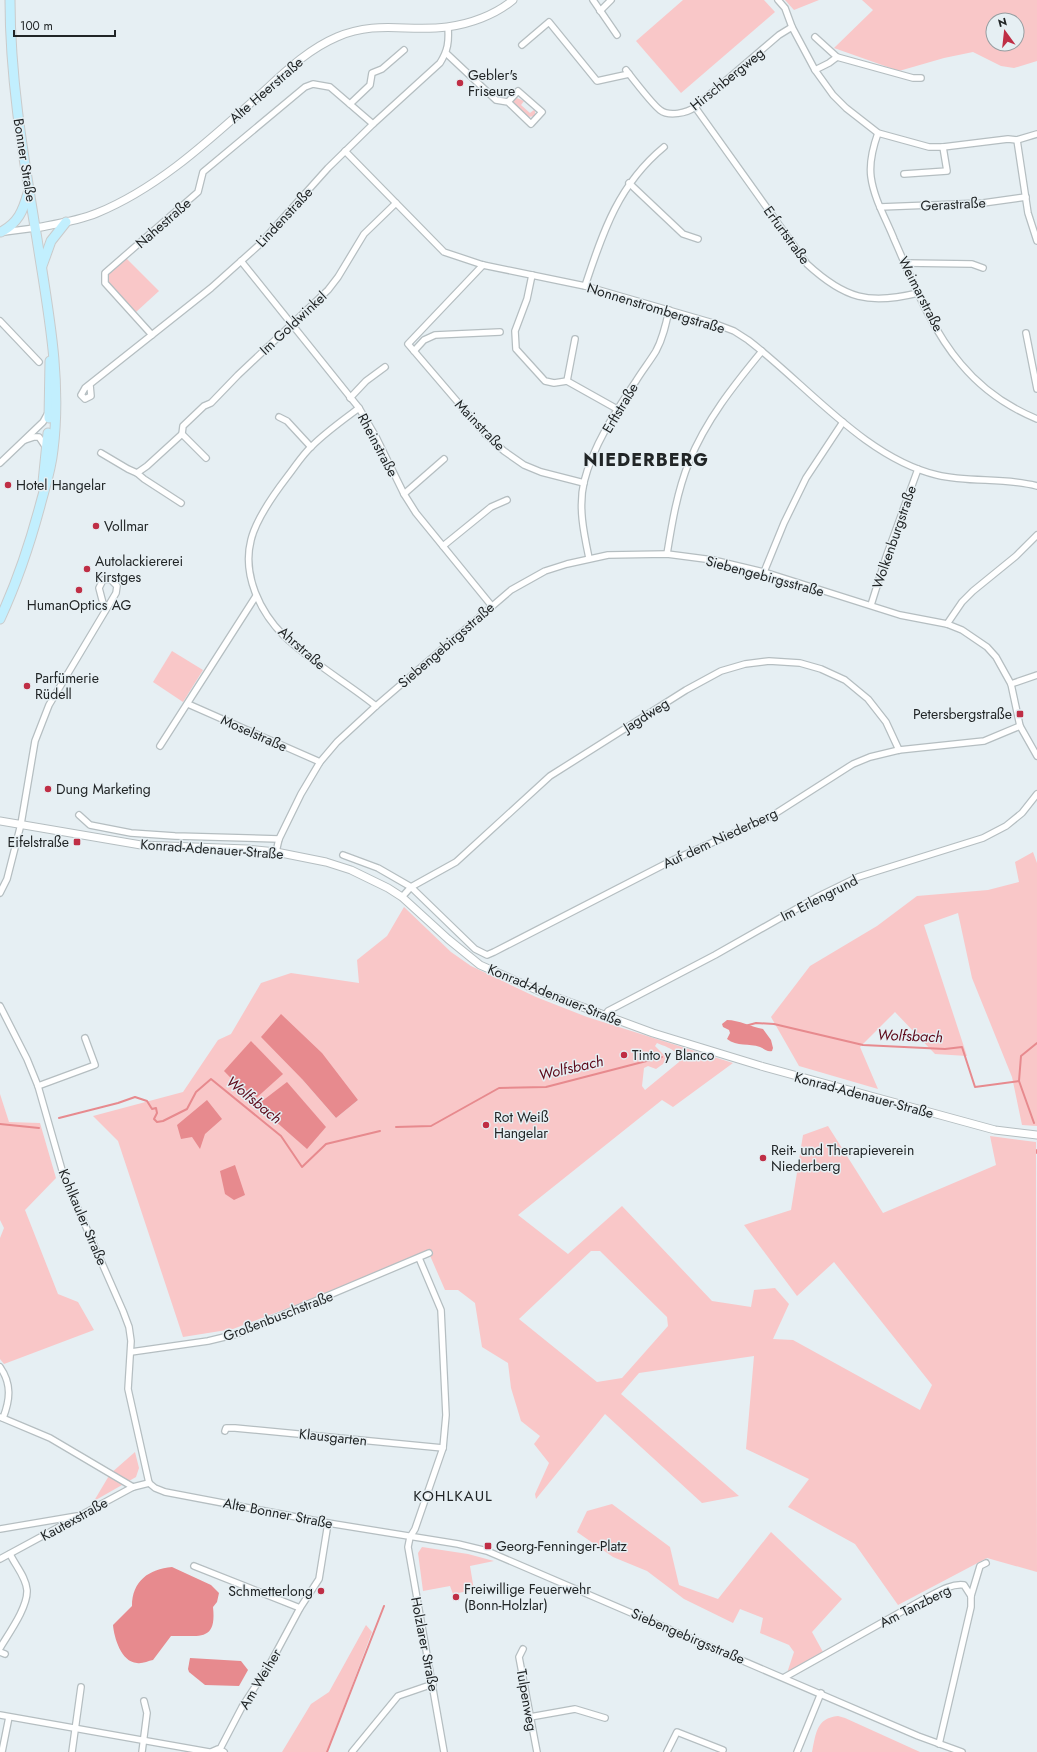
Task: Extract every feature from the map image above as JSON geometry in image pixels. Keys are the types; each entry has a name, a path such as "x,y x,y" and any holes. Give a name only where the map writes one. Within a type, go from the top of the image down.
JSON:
{"main road":[{"name":"Bonner Straße","path":"0,619 19,577 32,540 41,503 50,476 55,422 56,371 50,318 19,127 10,38 10,0"},
{"path":"1,232 12,225 20,216 29,190"},
{"path":"42,267 51,241 66,222"},
{"name":"Bonner Straße","path":"41,503 50,410 50,318"}],"street":[{"name":"Alte Heerstraße","path":"35,228 66,222 95,214 115,205 162,176 209,140 298,60 321,44 352,31 376,26 448,27 484,17 498,11 513,0"},
{"path":"593,0 617,35"},
{"path":"600,11 610,0"},
{"path":"778,0 785,8 792,27 815,70 833,95 846,108 878,133 929,146 942,147 1008,139 1017,140 1037,134"},
{"name":"Hirschbergweg","path":"522,44 549,22 597,80 627,72 661,111 676,114 691,110 695,107 779,35 792,27"},
{"name":"Lindenstraße","path":"90,385 211,288 259,245 345,151 440,63 449,42 448,27"},
{"path":"815,37 837,56 913,78 921,78"},
{"path":"350,104 370,85 372,73 382,69 404,50"},
{"path":"446,52 496,100 508,102 532,124 542,112 518,91 508,102"},
{"path":"815,70 829,63 837,56"},
{"name":"Nahestraße","path":"152,335 105,283 106,273 198,192 203,172 305,87 313,84 330,86 374,124"},
{"name":"Erfurtstraße","path":"695,107 807,264 824,280 843,291 872,299 895,298 918,293"},
{"name":"Weimarstraße","path":"878,133 873,147 871,168 872,184 880,207 918,293 936,328 957,359 972,376 1010,406 1036,417"},
{"path":"1017,140 1028,213 1037,241"},
{"path":"585,286 610,217 629,183 647,161 664,147"},
{"path":"904,174 946,171 942,147"},
{"name":"Nonnenstrombergstraße","path":"345,151 444,252 483,265 585,286 714,323 734,332 762,351 843,422 874,446 895,459 918,469 937,475 958,479 1021,482 1037,486"},
{"path":"629,183 683,234 698,239"},
{"name":"Gerastraße","path":"880,207 976,204 1026,197"},
{"name":"Im Goldwinkel","path":"137,473 147,466 182,434 183,426 204,406 211,403 291,324 328,290 338,277 364,234 396,203"},
{"path":"1,232 35,228"},
{"name":"Rheinstraße","path":"241,261 359,408 376,437 404,494 416,513 491,605"},
{"path":"905,263 972,264 983,268"},
{"path":"483,265 408,344 414,351 424,340 435,334 500,332"},
{"path":"532,275 527,299 515,331 516,349 545,381 554,383 567,381 617,409"},
{"name":"Erftstraße","path":"589,558 583,526 582,504 584,483 590,462 617,409 656,351 664,330 669,310"},
{"path":"0,321 39,362"},
{"path":"1026,333 1037,389"},
{"path":"567,381 575,339"},
{"name":"Mainstraße","path":"414,351 485,434 504,451 524,464 541,472 584,483"},
{"path":"667,554 680,490 689,462 702,434 729,391 762,351"},
{"name":"Rheinstraße","path":"350,398 366,381 385,367"},
{"name":"Ahrstraße","path":"359,408 311,447 276,492 255,528 251,539 249,570 256,596 268,616 283,635 309,658 376,706"},
{"path":"0,463 43,422 50,410"},
{"path":"279,417 287,421 311,447"},
{"path":"764,572 784,523 806,478 843,422"},
{"path":"182,434 206,458"},
{"path":"23,441 34,437 39,438 43,441 47,450"},
{"path":"101,453 137,473 181,503"},
{"name":"Rheinstraße","path":"404,494 444,459"},
{"name":"Wolkenburgstraße","path":"871,605 886,557 918,469"},
{"path":"443,546 491,507 507,500"},
{"path":"947,624 962,602 973,591 1016,556 1037,535"},
{"name":"Siebengebirgsstraße","path":"276,852 279,839 301,794 320,762 337,742 491,605 511,590 545,571 589,558 625,553 667,554 713,560 764,572 900,615 947,624 962,630 986,647 996,657 1010,684 1020,726 1037,756"},
{"path":"0,893 7,879 21,824 35,741 49,705 116,593 117,586 110,579 103,580 98,588 105,611"},
{"path":"160,746 256,596"},
{"name":"Jagdweg","path":"402,897 411,887 456,862 550,776 686,690 721,671 745,664 769,661 800,663 820,669 845,680 868,699 886,722 899,750"},
{"path":"1010,684 1037,675"},
{"name":"Moselstraße","path":"188,704 320,762"},
{"name":"Auf dem Niederberg","path":"494,952 673,860 770,817 853,764 870,757 899,750 984,741 1020,726"},
{"name":"Im Erlengrund","path":"605,1016 608,1011 715,955 819,896 858,877 983,838 1006,826 1022,813 1037,794"},
{"name":"Konrad-Adenauer-Straße","path":"78,815 90,825 131,833 175,836 279,839"},
{"name":"Konrad-Adenauer-Straße","path":"0,821 142,845 247,849 276,852 326,862 351,870 402,897 457,947 480,965 539,991 605,1016 681,1042 767,1068 995,1130 1037,1135"},
{"name":"Konrad-Adenauer-Straße","path":"343,855 378,868 411,887 475,949 487,955 494,952"},
{"name":"Kohlkauler Straße","path":"0,1006 25,1054 38,1086 64,1177 129,1327 131,1349 128,1389 149,1483"},
{"path":"38,1086 95,1065 85,1038"},
{"name":"Großenbuschstraße","path":"131,1349 208,1341 237,1334 428,1253"},
{"path":"410,1537 443,1448 446,1415 441,1310 419,1258"},
{"path":"0,1367 8,1382 9,1403 1,1418 50,1438 133,1487"},
{"name":"Klausgarten","path":"224,1431 226,1428 235,1428 443,1448"},
{"name":"Kautexstraße","path":"0,1559 133,1487 149,1483"},
{"name":"Alte Bonner Straße","path":"149,1483 155,1488 165,1492 410,1537"},
{"path":"0,1529 81,1516"},
{"name":"Am Weiher","path":"222,1751 242,1707 271,1662 300,1608 319,1579 328,1523"},
{"name":"Siebengebirgsstraße","path":"410,1537 458,1544 487,1551 939,1744 962,1752"},
{"name":"Holzlarer Straße","path":"410,1537 408,1547 410,1560 444,1752"},
{"path":"0,1648 22,1609 27,1590 24,1579 10,1554"},
{"path":"971,1596 980,1566 986,1563"},
{"path":"194,1566 300,1608"},
{"name":"Am Tanzberg","path":"785,1677 944,1589 959,1584 964,1585 971,1596 971,1608 939,1744"},
{"name":"Tulpenweg","path":"523,1648 519,1657 537,1752"},
{"path":"352,1752 398,1696 433,1684"},
{"path":"72,1752 81,1687"},
{"path":"797,1752 821,1693"},
{"path":"142,1752 147,1713 144,1701"},
{"path":"530,1717 575,1709 605,1718"},
{"path":"0,1715 210,1752 216,1749 222,1751"},
{"path":"2,1752 9,1717"},
{"path":"667,1752 677,1732 723,1750"}],"shaded area":[{"path":"683,0 764,0 775,12 681,93 636,41"},
{"path":"785,0 819,0 794,10"},
{"path":"862,0 1037,0 1037,61 1014,68 1001,66 973,52 944,58 899,71 834,48 873,10"},
{"path":"517,98 524,101 521,105 530,113 534,110 535,111 535,116 528,117 511,102"},
{"path":"126,258 159,291 136,312 107,281 108,274"},
{"path":"172,651 203,670 183,702 153,682"},
{"path":"1033,852 1037,863 1037,1126 1022,1125 1012,1077 972,978 958,913 924,925 967,1056 935,1054 895,1012 860,1047 878,1089 799,1066 771,1017 810,966 877,926 917,896 988,890 1019,882 1015,862"},
{"path":"404,907 451,952 471,966 536,997 587,1017 733,1063 673,1107 662,1100 518,1215 568,1254 622,1206 712,1301 751,1307 754,1290 775,1288 789,1304 773,1339 793,1340 920,1410 932,1385 834,1262 797,1296 744,1225 791,1210 803,1135 828,1126 883,1213 996,1165 990,1136 1036,1142 1037,1572 987,1558 898,1605 855,1544 788,1507 809,1479 746,1449 754,1356 639,1373 621,1394 739,1496 702,1503 605,1414 536,1499 535,1494 549,1463 534,1444 540,1436 521,1421 511,1388 508,1363 482,1347 475,1303 458,1290 445,1290 428,1251 372,1276 233,1329 183,1337 118,1141 93,1116 183,1092 218,1040 231,1034 261,983 291,973 359,983 357,960 387,936","holes":["657,1043 675,1052 679,1058 679,1062 645,1090 642,1086 644,1068 648,1066 656,1069 663,1064 666,1057 655,1046","302,1079 358,1100 336,1118","591,1251 600,1251 667,1317 668,1326 622,1378 597,1382 519,1319"]},
{"path":"0,1094 9,1122 40,1123 56,1178 25,1210 58,1294 78,1302 94,1330 4,1364 0,1359 0,1238 4,1228 0,1220"},
{"path":"135,1452 139,1468 136,1477 94,1501 110,1474"},
{"path":"612,1504 670,1547 679,1585 718,1599 771,1532 842,1599 812,1632 823,1652 787,1673 794,1652 789,1645 760,1633 763,1618 740,1609 733,1623 684,1599 647,1571 613,1557 577,1532 587,1511"},
{"name":"Georg-Fenninger-Platz","path":"422,1547 468,1554 494,1561 470,1566 474,1590 453,1594 450,1586 423,1591 418,1553"},
{"path":"366,1625 372,1632 327,1752 282,1752 311,1704 329,1692"},
{"path":"838,1716 920,1752 812,1752 818,1728 825,1720"}],"water":[{"path":"281,1014 322,1053 358,1100 336,1118 302,1079 261,1037"},
{"path":"727,1020 736,1021 763,1029 771,1040 773,1048 772,1051 767,1051 756,1046 735,1043 727,1039 730,1033 729,1030 723,1027 722,1024"},
{"path":"251,1041 283,1074 253,1101 224,1071"},
{"path":"287,1082 326,1127 307,1149 257,1105"},
{"path":"207,1100 222,1119 205,1134 200,1149 192,1137 181,1139 177,1125"},
{"path":"235,1165 245,1195 234,1200 225,1194 220,1171"},
{"path":"172,1567 211,1585 219,1593 217,1602 213,1607 212,1627 209,1632 204,1635 171,1636 153,1660 141,1663 131,1662 119,1648 113,1625 132,1606 135,1590 143,1578 156,1570"},
{"path":"190,1658 241,1661 248,1670 239,1686 205,1685 189,1672 188,1669"}],"waterway":[{"name":"Wolfsbach","path":"745,1026 756,1023 774,1024 863,1045 945,1049 962,1047 975,1087 1019,1081 1034,1123"},
{"path":"1019,1081 1021,1056 1037,1043"},
{"name":"Wolfsbach","path":"396,1127 431,1126 499,1088 546,1087 662,1057"},
{"name":"Wolfsbach","path":"59,1118 118,1103 135,1097 147,1101 152,1109 156,1108 157,1113 154,1119 157,1122 163,1121 187,1109 196,1092 211,1079 281,1136 302,1167 326,1144 380,1131"},
{"name":"Wolfsbach","path":"0,1124 39,1128"},
{"path":"327,1752 384,1606"}],"place":[{"name":"Gebler's Friseure","path":"460,83"},
{"name":"Hotel Hangelar","path":"8,485"},
{"name":"Vollmar","path":"96,526"},
{"name":"Autolackiererei Kirstges","path":"87,569"},
{"name":"HumanOptics AG","path":"79,590"},
{"name":"Parfümerie Rüdell","path":"27,686"},
{"name":"Petersbergstraße","path":"1020,714"},
{"name":"Dung Marketing","path":"48,789"},
{"name":"Eifelstraße","path":"77,842"},
{"name":"Tinto y Blanco","path":"624,1055"},
{"name":"Rot Weiß Hangelar","path":"486,1125"},
{"name":"Reit- und Therapieverein Niederberg","path":"763,1158"},
{"name":"Georg-Fenninger-Platz","path":"488,1546"},
{"name":"Schmetterlong","path":"321,1591"},
{"name":"Freiwillige Feuerwehr (Bonn-Holzlar)","path":"456,1597"}],"district":[{"name":"NIEDERBERG","path":"646,460"},
{"name":"KOHLKAUL","path":"453,1496"}]}
